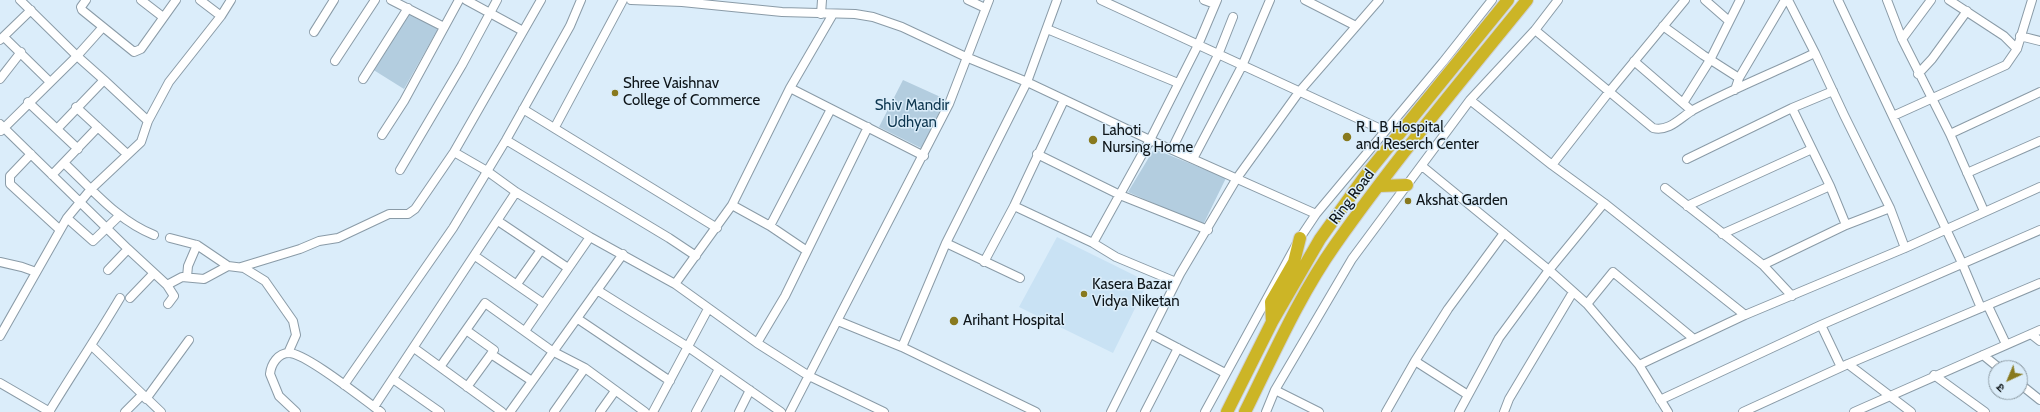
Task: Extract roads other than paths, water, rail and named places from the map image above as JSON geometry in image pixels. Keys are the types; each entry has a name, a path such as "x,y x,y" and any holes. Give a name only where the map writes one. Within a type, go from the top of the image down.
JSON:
{"highway":[{"name":"Ring Road","path":"1227,412 1272,322 1332,221 1365,176 1508,0"},
{"name":"Ring Road","path":"1245,412 1308,290 1335,246 1422,131 1527,0"},
{"path":"1380,186 1407,185"},
{"path":"1272,322 1271,302 1294,262 1300,238"}],"street":[{"path":"20,0 77,56 148,121"},
{"path":"86,0 82,10 134,52 141,49 176,0"},
{"path":"141,0 163,18"},
{"path":"200,0 221,16"},
{"path":"0,336 67,218 91,189 140,142 148,121 169,82 221,16 231,0"},
{"path":"314,32 334,0"},
{"path":"335,61 375,0"},
{"path":"391,0 444,27"},
{"path":"382,135 404,101 459,0"},
{"path":"466,0 523,31"},
{"path":"400,170 462,65 497,0"},
{"path":"241,268 300,249 319,241 338,238 389,214 408,214 415,209 454,152 541,0"},
{"path":"344,385 453,228 506,140 570,26 581,0"},
{"path":"555,126 623,0"},
{"path":"631,0 735,4 821,14 855,14 873,17 902,27 966,57 1028,82 1150,140 1316,214"},
{"path":"821,14 822,0"},
{"path":"790,412 924,156 949,104 987,4 968,0"},
{"path":"902,347 946,243 1028,82 1057,0"},
{"path":"1101,0 1385,131"},
{"path":"1094,243 1150,140 1198,45 1216,2 1204,0"},
{"path":"1192,159 1242,66 1270,0"},
{"path":"1305,0 1356,26"},
{"path":"1111,412 1176,282 1208,230 1237,178 1299,92 1379,0"},
{"path":"1205,412 1300,238 1316,214 1443,62 1492,0"},
{"path":"1266,412 1275,390 1352,259 1470,100 1535,30 1558,0"},
{"path":"1552,165 1609,92 1685,0"},
{"path":"1705,0 1729,21"},
{"path":"1683,103 1710,60 1740,0"},
{"path":"1787,0 1815,52 1890,208 1905,248"},
{"path":"1735,90 1739,78 1787,0"},
{"path":"1838,0 1945,230 2006,344"},
{"path":"1902,39 1931,0"},
{"path":"1949,0 2004,36 2017,49"},
{"path":"1893,116 2006,65 2017,49 2032,0"},
{"path":"1888,1 1902,39 1918,74 1950,134 1984,211"},
{"path":"363,79 408,8"},
{"path":"31,10 2,38 21,52 50,82"},
{"path":"1918,74 1932,59 1967,11"},
{"path":"675,284 717,228 732,205 790,88 833,14"},
{"path":"1172,150 1218,55 1233,17"},
{"path":"1663,26 1710,60 1739,78"},
{"path":"103,28 77,56 1,128 31,154 154,273 170,283 174,296 168,304"},
{"path":"1047,29 1178,84"},
{"path":"1535,30 1652,128 1657,129 1666,129 1692,111 1815,52"},
{"path":"2020,36 2040,41"},
{"path":"1,74 21,52"},
{"path":"1634,61 1692,111"},
{"path":"57,129 76,107 104,80"},
{"path":"790,88 924,156"},
{"path":"1687,160 1792,108 1833,91"},
{"path":"1950,134 2040,92"},
{"path":"984,262 1014,206 1037,154 1064,100"},
{"path":"1470,100 1552,165 1604,202 1744,315"},
{"path":"28,102 78,149"},
{"path":"76,107 127,154"},
{"path":"1792,108 1830,186 1846,225"},
{"path":"523,109 555,126 665,198 717,228"},
{"path":"770,226 831,109"},
{"path":"52,175 98,127"},
{"path":"756,343 785,296 868,127"},
{"path":"506,140 643,222 696,256"},
{"path":"1967,173 2040,141"},
{"path":"1687,206 1812,149"},
{"path":"454,152 488,171 516,192 590,237 675,284 756,343 809,376 884,412"},
{"path":"31,154 10,176 10,184 60,229"},
{"path":"1037,154 1120,194 1208,230"},
{"path":"64,163 119,216 144,231 154,235"},
{"path":"1422,166 1549,270 1587,304 1639,365 1668,412"},
{"path":"1722,234 1830,186"},
{"path":"1639,365 1744,315 1905,248 2040,187"},
{"path":"1665,188 1763,265 1792,296"},
{"path":"296,412 284,402 274,386 270,374 274,362 280,356 288,353 306,359 378,410 393,380 516,192"},
{"path":"1460,412 1499,338 1549,270 1604,202"},
{"path":"732,205 770,226 807,251"},
{"path":"1014,206 1094,243 1116,257 1176,282"},
{"path":"1763,265 1846,225 1890,208"},
{"path":"67,218 93,241 119,216"},
{"path":"498,221 568,268"},
{"path":"1660,400 1821,325 1962,263 2040,231"},
{"path":"1386,412 1415,361 1448,309 1504,233"},
{"path":"525,331 590,237"},
{"path":"170,238 197,245 228,266 241,268 265,281 293,321 296,335 288,353"},
{"path":"946,243 1020,278"},
{"path":"184,277 197,245"},
{"path":"108,270 128,249"},
{"path":"517,284 541,250"},
{"path":"510,412 552,351 578,318 623,254"},
{"path":"475,256 543,303"},
{"path":"0,262 36,272"},
{"path":"170,283 184,277 204,279 228,266"},
{"path":"1587,304 1613,272 1694,339"},
{"path":"130,298 154,273"},
{"path":"1743,412 1844,366 2040,283"},
{"path":"597,290 688,347 781,412"},
{"path":"1504,412 1509,398 1573,292"},
{"path":"0,382 49,412 83,357 92,346 120,298"},
{"path":"440,367 485,303 552,351 585,368 644,412"},
{"path":"653,412 708,309"},
{"path":"578,318 670,382"},
{"path":"838,321 902,347 1036,412"},
{"path":"1821,325 1844,366 1911,412"},
{"path":"466,330 494,350 467,387"},
{"path":"1854,412 1934,375 2040,330"},
{"path":"1150,334 1225,373"},
{"path":"2031,334 2040,341"},
{"path":"125,412 144,397 190,340"},
{"path":"92,346 161,412"},
{"path":"414,348 502,412"},
{"path":"1145,412 1178,348"},
{"path":"491,354 532,381"},
{"path":"1983,355 1989,360"},
{"path":"1415,361 1468,395"},
{"path":"554,412 585,368"},
{"path":"696,412 719,370"},
{"path":"1934,375 1985,412"},
{"path":"393,380 440,412"},
{"path":"739,412 750,390"},
{"path":"1275,390 1319,412"},
{"path":"2028,390 2040,400"},
{"path":"600,412 615,391"}],"place":[{"name":"Shree Vaishnav College of Commerce","path":"615,93"},
{"name":"R L B Hospital and Reserch Center","path":"1347,137"},
{"name":"Lahoti Nursing Home","path":"1093,140"},
{"name":"Akshat Garden","path":"1408,201"},
{"name":"Kasera Bazar Vidya Niketan","path":"1084,294"},
{"name":"Arihant Hospital","path":"954,321"}],"park label":[{"name":"Shiv Mandir Udhyan","path":"912,114"}]}
